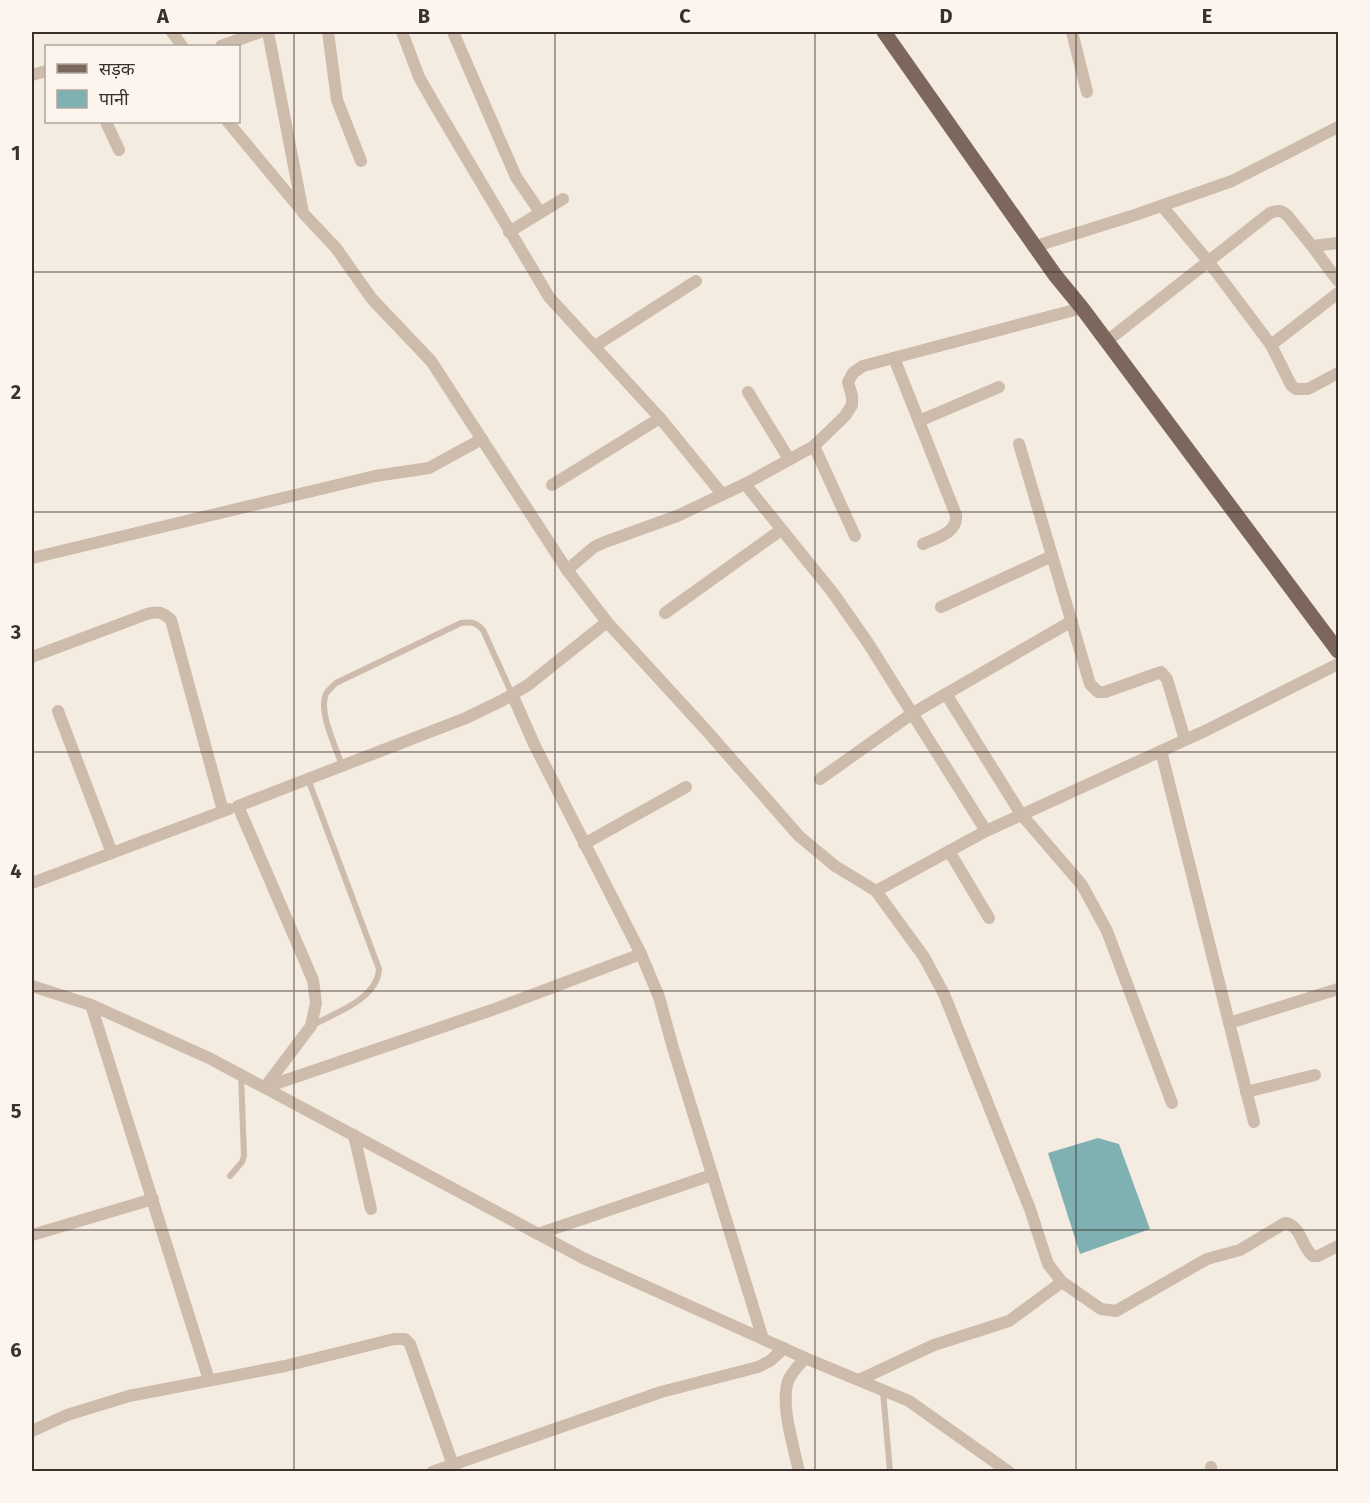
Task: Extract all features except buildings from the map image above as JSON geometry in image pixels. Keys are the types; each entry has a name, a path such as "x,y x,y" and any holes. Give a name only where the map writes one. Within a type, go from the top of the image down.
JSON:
{"main road":[{"path":"884,32 1055,275 1107,341 1338,651"}],"street":[{"path":"172,32 181,45"},
{"path":"224,45 260,32"},
{"path":"268,32 303,213"},
{"path":"328,32 337,100 361,161"},
{"path":"402,32 423,85 549,297 660,417 722,494"},
{"path":"453,32 516,177 540,212"},
{"path":"1072,32 1087,92"},
{"path":"106,123 119,150"},
{"path":"229,123 303,213 336,248 372,299 422,349 567,570 607,622 799,836 835,866 876,891 924,957 944,994 1030,1209 1048,1264 1062,1282 1101,1309 1116,1311 1207,1259 1240,1250 1285,1223 1292,1224 1296,1228 1308,1253 1313,1256 1318,1256 1338,1246"},
{"path":"1036,246 1232,182 1338,127"},
{"path":"509,232 563,199"},
{"path":"1162,206 1208,261 1271,345 1291,385 1296,389 1308,389 1338,373"},
{"path":"1107,341 1276,210 1287,214 1338,281"},
{"path":"1312,246 1338,243"},
{"path":"595,346 696,281"},
{"path":"1271,345 1338,293"},
{"path":"567,570 594,547 677,516 745,484 814,446 845,416 852,405 848,382 853,373 863,366 1082,308"},
{"path":"894,358 957,522 950,531 923,544"},
{"path":"919,421 999,387"},
{"path":"748,392 789,459"},
{"path":"552,485 660,417"},
{"path":"32,558 375,476 429,468 482,439"},
{"path":"1018,444 1093,689 1105,693 1161,672 1167,679 1185,740"},
{"path":"814,446 855,536"},
{"path":"745,484 832,593 868,643 986,831"},
{"path":"665,613 781,530"},
{"path":"941,607 1052,556"},
{"path":"32,657 147,614 157,612 165,615 171,620 223,811"},
{"path":"820,779 913,713 1072,621"},
{"path":"32,883 466,718 528,685 607,622"},
{"path":"876,891 986,831 1185,740 1338,664"},
{"path":"512,694 534,744 641,954 659,997 763,1339"},
{"path":"946,694 1021,814 1082,885 1096,910 1107,931 1172,1103"},
{"path":"58,711 112,853"},
{"path":"1161,751 1254,1122"},
{"path":"585,844 686,787"},
{"path":"238,806 313,980 316,1003 311,1026 264,1087"},
{"path":"949,851 989,918"},
{"path":"264,1087 492,1010 641,954"},
{"path":"32,986 91,1005 209,1058 583,1258 805,1358 909,1401 1009,1472"},
{"path":"1229,1023 1338,989"},
{"path":"91,1005 209,1380"},
{"path":"1246,1092 1315,1075"},
{"path":"354,1135 371,1209"},
{"path":"538,1234 712,1175"},
{"path":"32,1235 153,1199"},
{"path":"859,1380 934,1345 1009,1321 1062,1282"},
{"path":"32,1431 99,1404 129,1396 285,1366 394,1339 405,1339 410,1344 453,1465"},
{"path":"432,1472 661,1392 758,1367 770,1361 784,1348"},
{"path":"799,1472 786,1407 786,1390 788,1379 805,1358"}],"lane":[{"path":"342,765 324,711 327,692 336,683 461,623 478,624 483,630 512,694"},
{"path":"308,778 379,969 378,978 372,989 360,999 311,1026"},
{"path":"230,1176 242,1162 244,1155 241,1074"},
{"path":"883,1390 890,1472"}],"water":[{"path":"1098,1138 1119,1144 1150,1229 1080,1254 1048,1153"}]}
